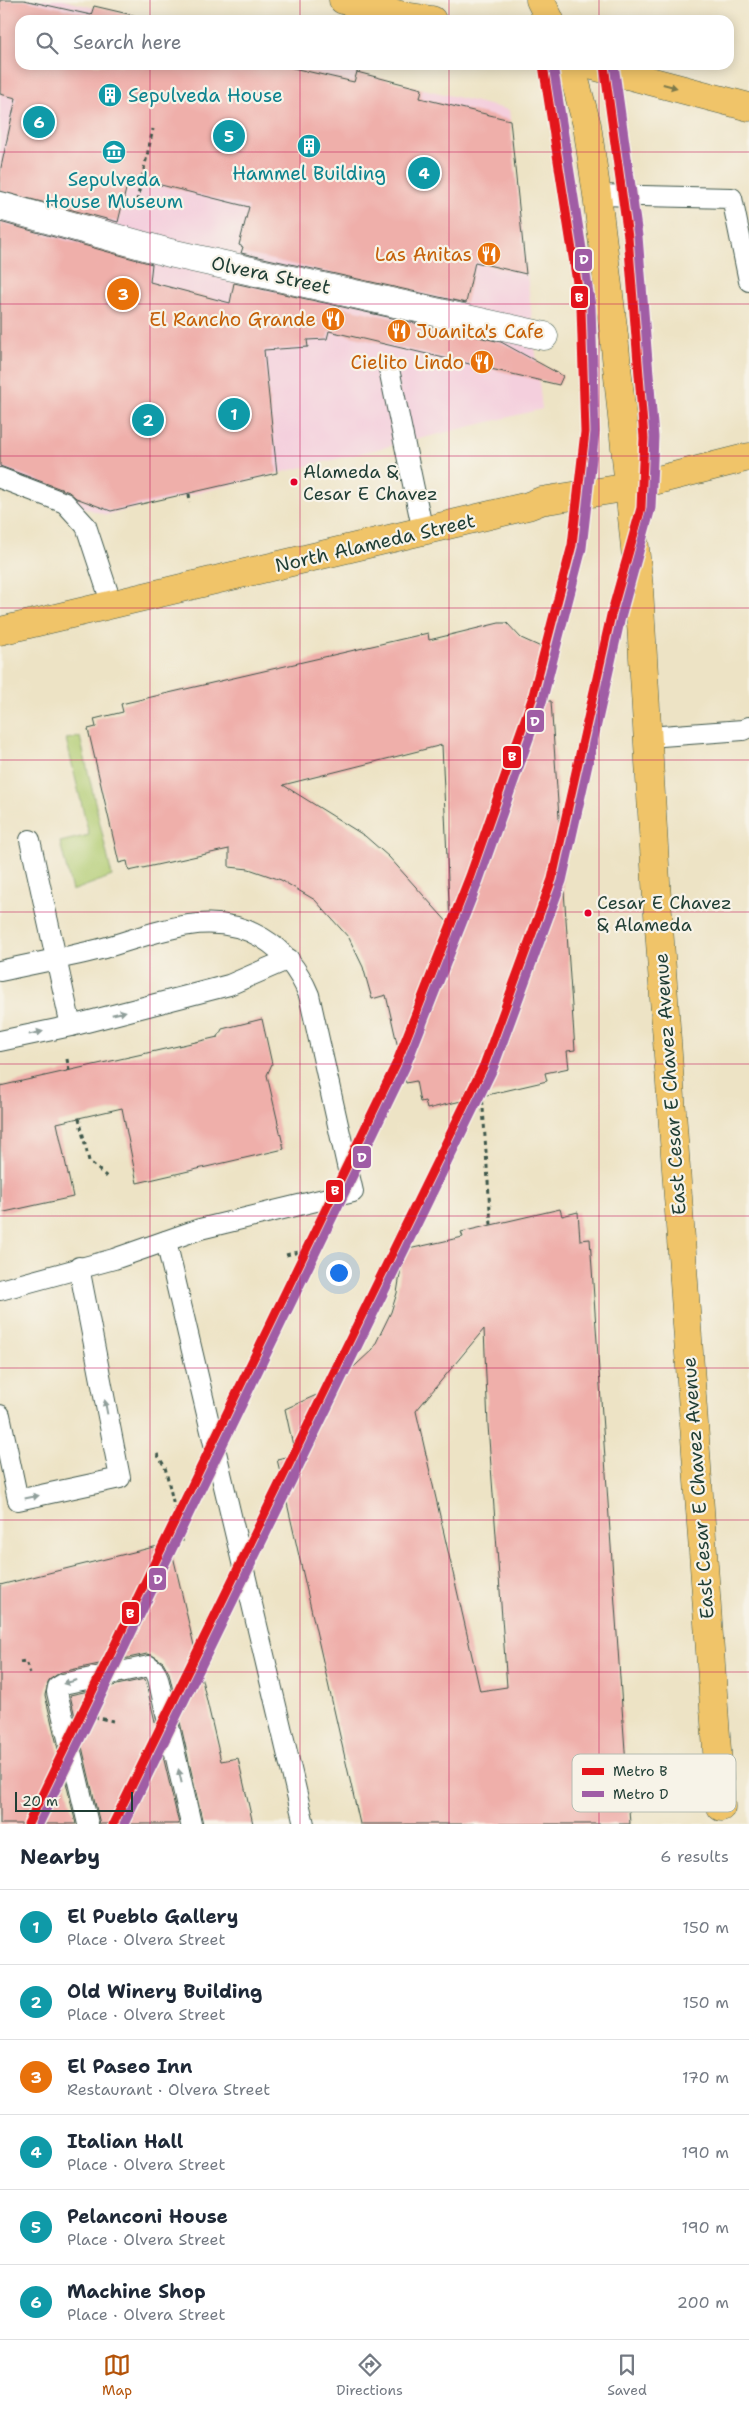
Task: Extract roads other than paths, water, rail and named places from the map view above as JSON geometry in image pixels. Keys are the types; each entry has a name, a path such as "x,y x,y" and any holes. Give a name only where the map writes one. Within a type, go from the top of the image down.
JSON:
{"main road":[{"path":"343,0 400,15"},
{"path":"540,0 548,15"},
{"name":"East Cesar E Chavez Avenue","path":"572,70 587,125 597,195 630,487 639,588 657,909 717,1754"},
{"path":"608,70 749,107"},
{"name":"North Alameda Street","path":"0,631 423,532 528,506 541,501 630,487 749,457"}],"street":[{"name":"Olvera Street","path":"0,206 170,253 544,336"}],"lane":[{"path":"597,195 732,198 749,281"},
{"path":"389,369 423,532"},
{"path":"0,478 65,503 86,526 112,605"},
{"path":"648,737 734,731 749,728"},
{"path":"30,840 71,1026"},
{"path":"0,971 188,925 216,924 242,928 270,942 289,959 302,977 309,995 353,1192 200,1229 114,1259 0,1290"},
{"path":"0,1041 71,1026 229,985 289,959"},
{"path":"166,1241 304,1824"},
{"path":"0,1415 18,1500 120,1478 79,1267"},
{"path":"88,1824 56,1692 58,1687 63,1684 149,1666 155,1671 158,1678 191,1824"}],"metro line":[{"name":"B","path":"28,1824 396,1064 470,876 532,699 572,545 585,432 581,308 544,70"},
{"name":"D","path":"39,1824 405,1068 479,880 542,702 582,548 595,432 591,306 554,70"},
{"name":"B","path":"113,1824 484,1065 552,879 611,615 641,508 644,438 628,237 605,70"},
{"name":"D","path":"124,1824 493,1069 562,881 621,617 651,508 654,437 638,236 615,70"}],"place":[{"name":"Sepulveda House","path":"110,95"},
{"name":"Machine Shop","path":"39,122"},
{"name":"Pelanconi House","path":"229,136"},
{"name":"Hammel Building","path":"309,146"},
{"name":"Sepulveda House Museum","path":"114,152"},
{"name":"Italian Hall","path":"424,173"},
{"name":"Las Anitas","path":"489,254"},
{"name":"El Paseo Inn","path":"123,294"},
{"name":"El Rancho Grande","path":"333,319"},
{"name":"Juanita's Cafe","path":"399,331"},
{"name":"Cielito Lindo","path":"482,362"},
{"name":"El Pueblo Gallery","path":"234,414"},
{"name":"Old Winery Building","path":"148,420"},
{"name":"Alameda & Cesar E Chavez","path":"294,482"},
{"name":"Cesar E Chavez & Alameda","path":"588,913"}]}
